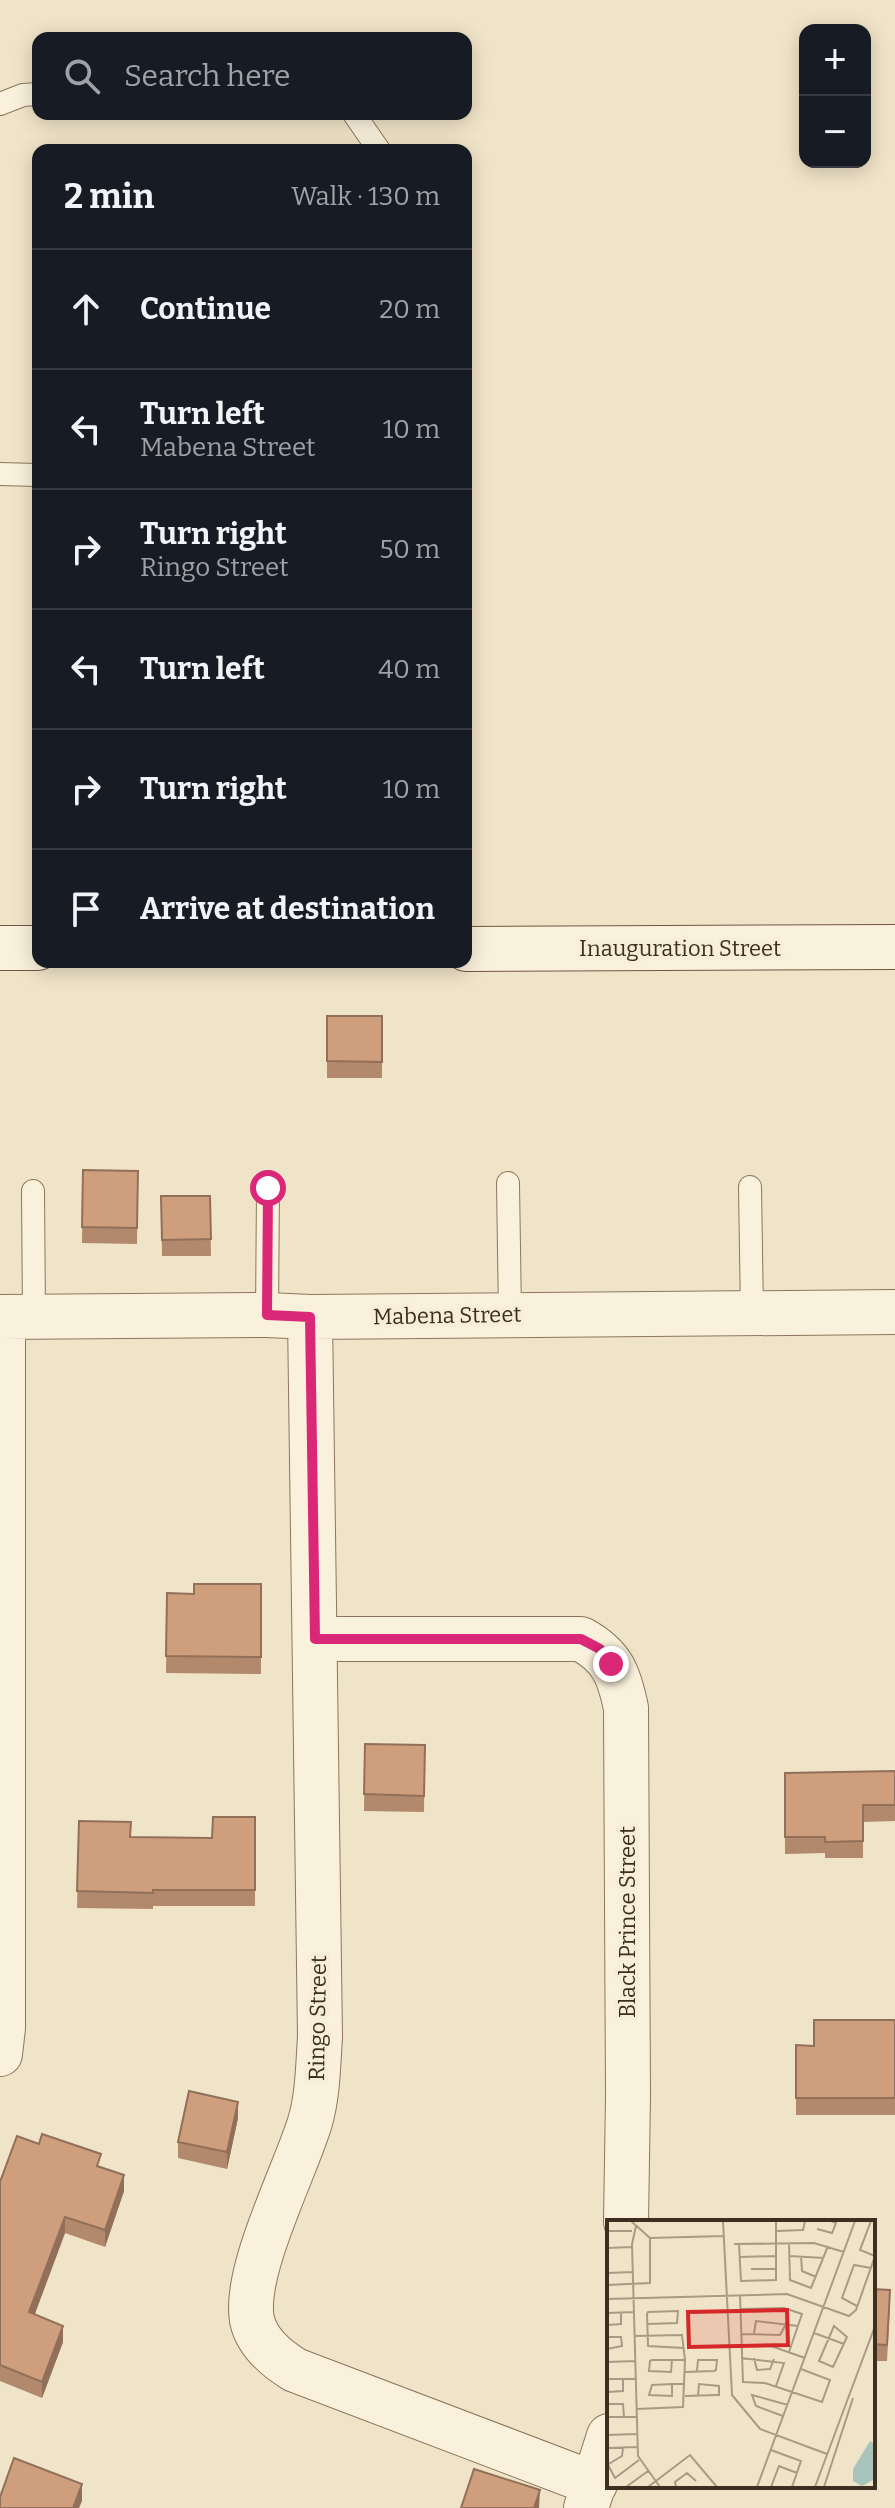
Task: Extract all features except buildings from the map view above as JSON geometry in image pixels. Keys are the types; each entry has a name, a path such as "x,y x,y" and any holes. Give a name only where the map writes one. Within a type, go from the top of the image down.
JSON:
{"street":[{"name":"Inauguration Street","path":"472,949 895,947"},
{"path":"0,948 32,948"},
{"name":"Mabena Street","path":"12,1317 895,1312"},
{"path":"0,2054 3,2028 12,1317"},
{"name":"Ringo Street","path":"310,1317 320,2037 317,2087 310,2121 255,2278 252,2320 261,2340 281,2361 295,2370 590,2496"},
{"name":"Black Prince Street","path":"315,1639 581,1639 600,1649 611,1664 622,1687 626,1708 626,2220"},
{"path":"590,2496 607,2442"}],"lane":[{"path":"0,104 32,94"},
{"path":"358,120 375,144"},
{"path":"0,474 32,475"},
{"path":"508,1183 510,1314"},
{"path":"750,1187 752,1313"},
{"path":"267,1315 268,1188"},
{"path":"12,1317 33,1191"}],"route":[{"path":"268,1188 267,1315 310,1317 315,1639 581,1639 600,1649 611,1664"}]}
